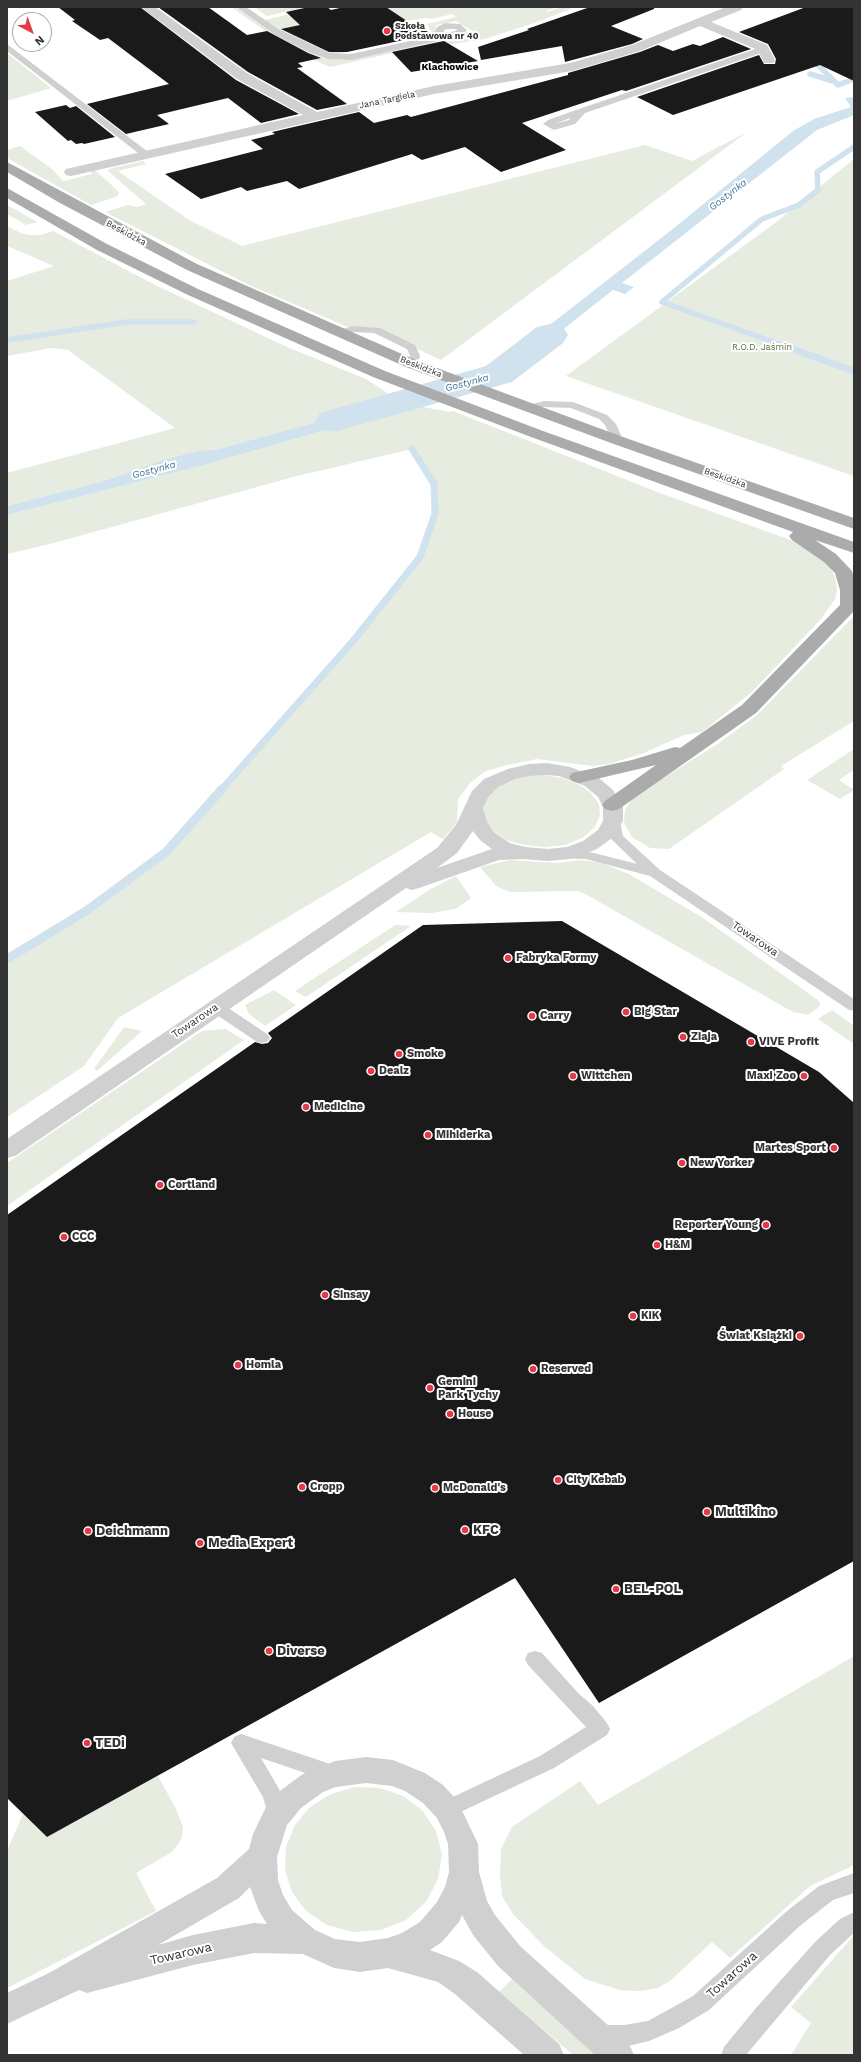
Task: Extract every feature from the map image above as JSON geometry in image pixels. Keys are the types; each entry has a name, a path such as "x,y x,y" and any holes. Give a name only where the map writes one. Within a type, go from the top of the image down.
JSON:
{"main road":[{"name":"Beskidzka","path":"7,166 72,203 192,267 412,364 512,402 854,524"},
{"name":"Beskidzka","path":"7,192 50,218 152,272 276,330 380,374 854,548"},
{"path":"612,813 692,749 730,724 764,696 851,605 849,590 843,571 830,558 809,542 753,512"},
{"path":"579,777 636,765 692,749"}],"street":[{"path":"147,7 242,76 313,115"},
{"name":"Jana Targiela","path":"71,172 313,115 434,90 572,67 636,48 737,7"},
{"path":"701,22 751,42 766,55"},
{"path":"548,769 579,777 592,782 606,794 612,813 605,834 590,845 570,853 548,855 524,853 503,847 486,836 477,823 474,808 479,795 491,783 508,775 529,770 548,769"},
{"name":"Towarowa","path":"7,1150 450,848 466,826 474,808"},
{"name":"Towarowa","path":"383,893 497,854 524,853"},
{"path":"366,1770 393,1773 415,1782 433,1794 446,1809 457,1828 463,1844 464,1872 459,1890 448,1912 431,1932 412,1944 388,1953 360,1957 334,1953 304,1940 281,1920 270,1901 263,1880 262,1857 268,1834 277,1815 291,1799 313,1783 335,1774 366,1770"},
{"name":"Towarowa","path":"7,2008 60,1984 228,1888 262,1857"},
{"name":"Towarowa","path":"464,1872 473,1905 484,1925 508,1956 607,2046"},
{"name":"Towarowa","path":"60,1984 193,1950 254,1938 304,1940"},
{"path":"388,1953 427,1963 448,1971 466,1983 548,2055"}],"lane":[{"path":"240,7 277,32 312,50 328,56 352,57 437,37"},
{"path":"7,47 145,154"},
{"path":"582,111 766,55"},
{"name":"Towarowa","path":"612,813 616,837 655,873 854,1006"},
{"name":"Towarowa","path":"548,855 586,855 655,873"},
{"path":"216,1007 262,1038"},
{"path":"446,1809 548,1762 600,1729 586,1712 572,1700 535,1659"},
{"path":"277,1815 272,1795 241,1743 335,1774"},
{"name":"Towarowa","path":"607,2046 624,2036 649,2031 671,2021 701,2003 794,1918 826,1893 854,1883"},
{"path":"732,2055 764,2014 822,1948 847,1926 854,1922"}],"green space":[{"path":"231,7 235,7 273,33 313,53 324,58 339,60 353,59 472,31 456,21 436,25 435,34 433,34 427,24 456,17 452,14 432,19 425,18 407,21 386,7 558,7 546,11 548,12 561,7 575,7 540,21 485,39 388,54 330,67 296,52"},
{"path":"254,7 306,7 267,16"},
{"path":"294,13 347,52 330,54 285,33 265,20"},
{"path":"7,53 51,88 7,101"},
{"path":"747,132 441,360 370,327 348,327 249,285 105,212 128,205 138,207 146,204 108,171 109,169 143,161 146,164 118,171 189,220 242,246 645,145 692,161"},
{"path":"20,146 52,169 63,181 92,174 91,171 95,170 119,192 118,196 91,205 7,158 7,150"},
{"name":"R.O.D. Jaśmin","path":"854,159 854,476 566,376 775,223"},
{"path":"7,205 37,222 26,225 7,214"},
{"path":"7,226 21,233 30,235 40,235 53,231 153,284 287,347 366,379 398,400 219,449 197,451 166,459 104,481 7,506 7,473 175,428 68,350 51,348 7,356 7,281 54,266 7,246"},
{"path":"412,405 450,412 453,411 660,493 796,542 828,563 835,577 837,590 835,599 821,619 752,692 702,732 684,735 644,753 609,764 592,766 537,759 486,771 470,783 458,799 457,823 443,839 431,832 118,1018 84,1066 7,1117 7,960 86,911 166,852 314,685 419,557 435,514 434,484 412,449 297,476 50,544 7,554 7,515 208,464"},
{"path":"854,616 854,721 781,766 784,769 669,849 650,848 632,837 624,823 625,810 633,797 719,743 757,715"},
{"path":"854,749 854,770 839,780 854,790 840,799 807,780"},
{"path":"544,775 562,778 578,784 590,792 599,804 600,816 594,828 582,838 565,845 545,847 524,845 507,840 494,831 486,821 483,809 487,798 496,788 509,781 526,776"},
{"path":"510,860 556,863 580,860 602,863 629,874 703,918 819,1001 820,1004 818,1008 808,1015 793,1012 587,895 578,891 510,892 496,886 480,867"},
{"path":"456,876 471,898 455,909 432,913 396,912 429,890"},
{"path":"395,925 411,926 306,997 295,991"},
{"path":"274,990 296,1005 265,1026 249,1014 245,1005"},
{"path":"832,1010 854,1026 854,1044 818,1019"},
{"path":"124,1027 142,1031 97,1071 94,1069"},
{"path":"225,1029 244,1040 7,1206 7,1163 202,1031"},
{"path":"854,1656 854,1865 810,1886 730,1958 712,1942 670,1981 658,1988 640,1991 620,1990 585,1979 544,1946 513,1914 502,1896 500,1875 501,1849 512,1827 580,1781 598,1805"},
{"path":"158,1776 176,1809 183,1827 181,1840 172,1852 136,1873 156,1911 7,1988 7,1851 23,1814 47,1837"},
{"path":"355,1787 380,1788 403,1796 422,1810 436,1831 442,1855 438,1879 426,1902 406,1920 381,1930 353,1932 327,1925 306,1911 292,1892 285,1870 286,1847 295,1825 310,1807 331,1794"},
{"path":"854,1935 854,2052 849,2055 791,2055 811,2023 791,2007"},
{"path":"512,1979 597,2055 573,2055 499,1992"}],"water":[{"path":"854,97 854,115 817,130 622,283 634,287 625,294 613,290 500,379 487,374 674,228 793,131 814,119 851,107 845,98"},
{"path":"397,400 412,405 208,464 7,515 7,506 104,481 166,459 197,451 219,449"}],"building":[{"path":"58,7 140,7 236,80 299,114 261,123 228,98 157,115 169,124 126,134 87,104 169,84 108,38 100,40 72,21 75,20"},
{"path":"158,7 208,7 247,35 267,31 308,53 321,58 298,63 303,67 297,68 347,104 317,110 248,72"},
{"path":"309,7 327,7 331,10 344,7 386,7 407,21 432,34 347,52 329,52 281,29 300,25 286,12"},
{"path":"590,7 654,7 654,9 611,26 643,39 632,44 565,62 562,46 481,60 478,47"},
{"path":"806,7 854,7 854,81 820,65 673,115 637,97 759,55 764,64 775,64 776,59 768,44 739,32"},
{"path":"723,37 751,49 626,91 622,90 522,123 566,150 501,172 465,147 422,160 412,154 299,189 287,181 247,191 241,187 201,199 165,174 263,149 251,140 275,134 272,132 359,112 374,123 407,115 411,117 568,75 568,73 640,52 658,45 673,51 693,44 700,46"},
{"path":"444,41 478,61 411,72 392,52"},
{"path":"66,105 70,108 76,106 115,137 84,144 76,144 71,140 68,141 35,112"},
{"name":"Gemini Park Tychy","path":"562,921 819,1072 854,1103 854,1561 599,1703 515,1578 47,1837 7,1798 7,1215 255,1042 262,1044 268,1043 272,1038 268,1033 423,925"}],"waterway":[{"path":"810,57 838,85 854,79"},
{"path":"810,74 833,81"},
{"path":"790,348 662,302 762,219 799,205 818,190 817,172 854,147"},
{"path":"7,340 127,322 194,322"},
{"name":"Gostynka","path":"334,421 499,374 550,335"},
{"path":"787,347 854,371"},
{"path":"221,790 353,641 420,557 435,514 434,484 412,449"},
{"path":"7,959 86,911 166,852 222,789"}],"place":[{"name":"Szkoła Podstawowa nr 40","path":"387,31"},
{"name":"Fabryka Formy","path":"508,958"},
{"name":"Big Star","path":"626,1012"},
{"name":"Carry","path":"532,1016"},
{"name":"Ziaja","path":"683,1037"},
{"name":"VIVE Profit","path":"751,1042"},
{"name":"Smoke","path":"399,1054"},
{"name":"Dealz","path":"371,1071"},
{"name":"Wittchen","path":"573,1076"},
{"name":"Maxi Zoo","path":"804,1076"},
{"name":"Medicine","path":"306,1107"},
{"name":"Mihiderka","path":"428,1135"},
{"name":"Martes Sport","path":"834,1148"},
{"name":"New Yorker","path":"682,1163"},
{"name":"Cortland","path":"160,1185"},
{"name":"Reporter Young","path":"766,1225"},
{"name":"CCC","path":"64,1237"},
{"name":"H&M","path":"657,1245"},
{"name":"Sinsay","path":"325,1295"},
{"name":"KiK","path":"633,1316"},
{"name":"Świat Książki","path":"800,1336"},
{"name":"Homla","path":"238,1365"},
{"name":"Reserved","path":"533,1369"},
{"name":"Gemini Park Tychy","path":"430,1388"},
{"name":"House","path":"450,1414"},
{"name":"City Kebab","path":"558,1480"},
{"name":"Cropp","path":"302,1487"},
{"name":"McDonald's","path":"435,1488"},
{"name":"Multikino","path":"707,1512"},
{"name":"KFC","path":"465,1530"},
{"name":"Deichmann","path":"88,1531"},
{"name":"Media Expert","path":"200,1543"},
{"name":"BEL-POL","path":"616,1589"},
{"name":"Diverse","path":"269,1651"},
{"name":"TEDi","path":"87,1743"}],"district":[{"name":"Klachowice","path":"450,67"}]}
